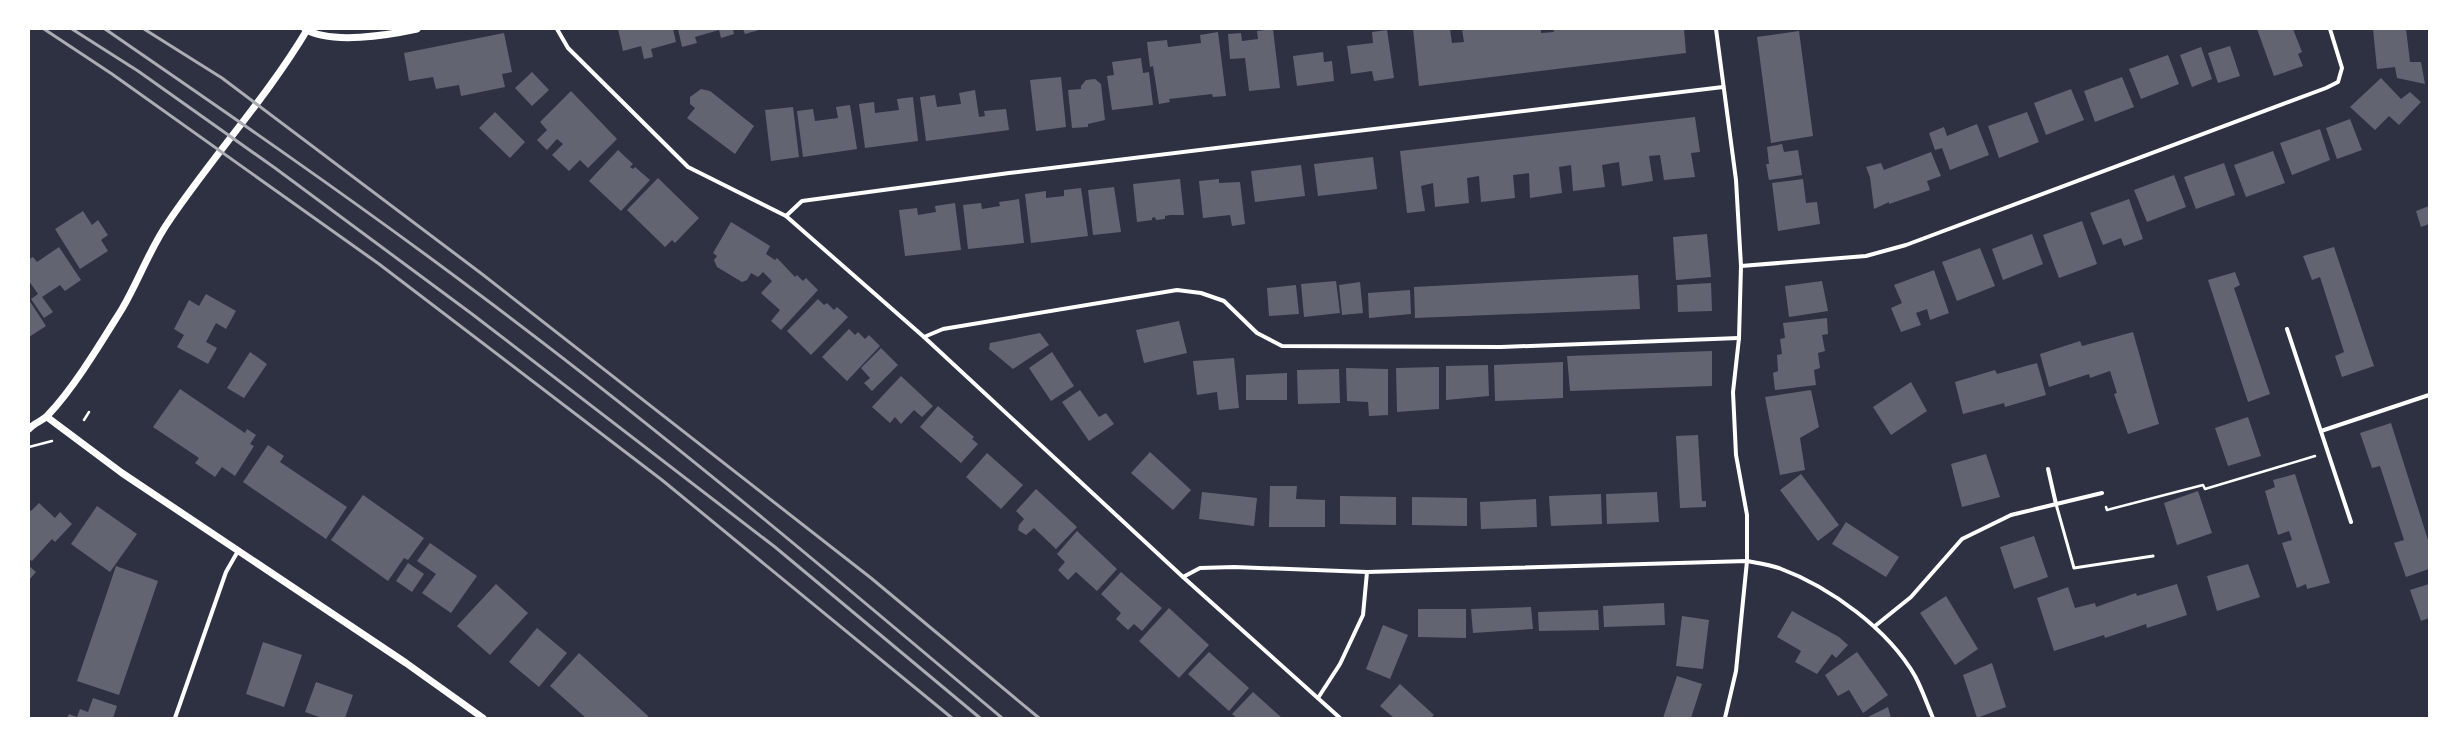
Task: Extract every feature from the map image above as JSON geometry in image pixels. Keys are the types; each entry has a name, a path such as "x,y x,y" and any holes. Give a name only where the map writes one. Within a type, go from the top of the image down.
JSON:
{"street":[{"path":"29,429 36,421 47,417 88,360 122,308 167,223 204,170 289,60 306,30 319,35 341,37 417,29"},
{"path":"557,29 568,48 688,168 786,216 924,337 1183,577 1340,718"},
{"path":"1716,29 1736,180 1741,266 1739,338 1732,392 1736,455 1747,515 1746,560 1736,671 1725,718"},
{"path":"1741,266 1866,256 1906,245 2326,88 2338,82 2342,68 2330,29"},
{"path":"786,216 802,201 1009,173 1723,87"},
{"path":"924,337 943,329 1177,290 1201,293 1224,301 1257,333 1282,346 1501,347 1739,338"},
{"path":"2287,329 2351,522"},
{"path":"2321,431 2429,395"},
{"path":"47,417 122,473 406,663 483,718"},
{"path":"2048,469 2056,504"},
{"path":"1875,626 1911,597 1962,539 2011,515 2102,493"},
{"path":"175,718 226,572 238,551"},
{"path":"1183,577 1200,568 1234,567 1367,572 1746,560 1779,568 1811,584 1844,603 1875,626 1915,676 1933,718"},
{"path":"1318,698 1340,664 1363,615 1367,572"}],"lane":[{"path":"2056,504 2074,568 2153,556"}],"path":[{"path":"84,420 89,412"},
{"path":"2102,493 2107,510 2202,485 2205,489 2317,455"}],"building":[{"path":"618,29 673,29 676,42 651,49 653,57 644,59 641,46 623,51"},
{"path":"678,29 733,29 734,34 721,38 719,30 695,37 697,43 682,47"},
{"path":"743,29 762,29 745,34"},
{"path":"1273,29 1280,88 1249,91 1245,58 1230,59 1228,34 1241,33 1242,41 1258,39 1257,31"},
{"path":"1413,29 1450,29 1452,43 1464,42 1462,29 1541,29 1541,33 1554,32 1553,29 1684,29 1686,53 1419,86"},
{"path":"2257,29 2293,29 2302,52 2298,54 2303,66 2274,76"},
{"path":"2373,29 2406,29 2410,62 2421,62 2425,84 2397,78 2395,67 2377,69"},
{"path":"1387,30 1394,78 1374,81 1372,71 1351,74 1347,46 1373,43 1372,32"},
{"path":"1799,31 1813,136 1771,143 1757,37"},
{"path":"1218,32 1226,96 1213,97 1212,94 1169,99 1170,102 1159,104 1153,66 1150,67 1147,42 1167,40 1168,47 1201,43 1200,35"},
{"path":"504,33 512,72 502,74 505,87 461,96 459,85 436,89 433,77 409,81 404,53"},
{"path":"2230,46 2240,76 2218,83 2208,53"},
{"path":"2201,47 2212,79 2192,87 2180,55"},
{"path":"1323,52 1324,62 1332,61 1334,81 1297,86 1293,56"},
{"path":"2168,55 2179,84 2141,99 2129,69"},
{"path":"1141,58 1143,73 1149,72 1153,105 1112,110 1107,76 1114,75 1112,62"},
{"path":"532,72 549,90 532,106 515,88"},
{"path":"1061,77 1066,127 1036,131 1030,80"},
{"path":"2122,77 2134,107 2095,122 2084,91"},
{"path":"2381,78 2401,99 2410,92 2421,102 2399,125 2389,116 2375,130 2350,107"},
{"path":"1095,79 1101,84 1105,120 1088,124 1088,127 1072,128 1068,90 1081,89 1081,86 1086,80"},
{"path":"701,89 710,91 754,126 735,154 687,118 695,108 690,104 690,97"},
{"path":"2071,89 2084,120 2046,135 2034,103"},
{"path":"975,90 979,117 985,116 984,111 1006,109 1009,130 926,141 920,97 935,95 937,107 961,104 959,93"},
{"path":"571,91 617,139 588,168 580,160 569,171 552,155 563,144 557,139 547,150 537,140 547,130 540,122"},
{"path":"913,97 918,141 865,148 859,104 874,102 875,113 899,110 897,99"},
{"path":"850,105 857,149 803,157 797,111 813,109 815,121 838,118 836,107"},
{"path":"793,107 799,157 771,161 765,110"},
{"path":"495,112 525,142 510,158 479,128"},
{"path":"2027,112 2039,142 1999,158 1988,126"},
{"path":"1695,117 1700,152 1691,153 1695,177 1664,180 1660,155 1649,156 1653,181 1622,186 1619,162 1602,165 1605,187 1573,191 1571,165 1559,167 1562,193 1530,198 1529,173 1513,175 1515,198 1481,202 1479,176 1467,178 1469,203 1435,207 1433,183 1421,186 1425,211 1407,213 1400,151"},
{"path":"2350,119 2362,150 2337,159 2326,128"},
{"path":"1977,124 1989,155 1950,170 1942,148 1935,150 1929,133 1944,127 1947,136"},
{"path":"2320,129 2330,160 2292,175 2280,143"},
{"path":"1782,144 1784,152 1798,150 1802,175 1769,180 1766,164 1769,164 1767,147"},
{"path":"618,150 633,164 630,167 633,169 635,167 650,180 621,211 589,181"},
{"path":"2273,151 2285,183 2246,197 2234,165"},
{"path":"1931,152 1941,176 1927,181 1930,190 1889,204 1889,202 1874,209 1870,177 1866,167 1881,163 1884,170"},
{"path":"1373,157 1377,189 1318,196 1314,164"},
{"path":"2224,163 2235,195 2196,209 2184,177"},
{"path":"1301,165 1305,196 1255,202 1251,171"},
{"path":"2174,175 2186,207 2147,222 2134,190"},
{"path":"658,178 699,218 675,243 672,240 665,247 627,210"},
{"path":"1180,179 1184,215 1170,215 1165,216 1165,219 1156,220 1155,217 1152,218 1152,220 1137,222 1133,184"},
{"path":"1219,179 1219,183 1240,182 1245,224 1232,226 1230,215 1203,218 1199,181"},
{"path":"1803,179 1806,203 1817,202 1820,224 1778,231 1772,183"},
{"path":"1114,187 1121,232 1093,235 1088,190"},
{"path":"1081,188 1088,236 1031,243 1025,194 1046,191 1046,198 1064,196 1064,190"},
{"path":"1019,199 1024,243 968,249 963,205 981,203 982,209 1000,206 999,202"},
{"path":"2129,199 2143,239 2124,246 2121,238 2103,245 2090,213"},
{"path":"955,203 961,250 905,256 899,210 917,208 918,215 936,212 935,206"},
{"path":"2429,206 2429,224 2421,227 2416,211"},
{"path":"83,211 92,225 98,220 108,235 101,240 108,251 80,269 55,229"},
{"path":"2082,221 2097,264 2059,278 2043,235"},
{"path":"731,222 770,246 766,254 775,260 777,258 795,277 797,275 803,281 806,278 818,290 781,330 771,321 780,310 761,293 772,281 763,272 758,277 751,273 747,280 742,282 717,267 714,260 717,256 713,253"},
{"path":"1707,234 1711,277 1676,280 1673,237"},
{"path":"2032,234 2043,264 2003,280 1992,249"},
{"path":"59,247 81,280 65,291 60,285 42,297 53,312 44,318 31,299 38,294 29,281 29,259 33,257 37,262"},
{"path":"2334,247 2374,366 2342,377 2335,356 2344,352 2320,277 2312,280 2303,256"},
{"path":"1980,248 1995,286 1957,301 1942,262"},
{"path":"1934,270 1949,313 1930,320 1927,309 1916,313 1921,325 1901,332 1891,308 1902,303 1894,285"},
{"path":"2235,272 2240,285 2234,288 2270,394 2248,402 2208,280"},
{"path":"1638,275 1640,309 1415,318 1414,287"},
{"path":"1336,281 1340,313 1304,317 1301,284"},
{"path":"1822,281 1828,311 1789,317 1785,286"},
{"path":"1360,282 1363,313 1342,315 1339,285"},
{"path":"1711,283 1712,311 1678,312 1677,285"},
{"path":"1296,285 1299,314 1269,316 1267,288"},
{"path":"1410,290 1411,314 1369,318 1368,293"},
{"path":"206,294 236,311 226,329 216,323 206,342 217,348 208,364 177,347 184,335 174,329 189,300 199,306"},
{"path":"818,299 824,305 827,303 834,310 837,307 848,317 811,355 787,331"},
{"path":"29,300 46,326 29,337"},
{"path":"1827,318 1828,334 1822,335 1825,351 1818,353 1820,368 1814,370 1816,385 1775,390 1773,373 1778,371 1777,355 1782,354 1780,339 1785,338 1783,323"},
{"path":"1179,321 1187,353 1144,363 1136,330"},
{"path":"849,329 855,335 858,332 865,339 869,335 880,346 847,381 822,357"},
{"path":"2133,332 2159,424 2128,434 2114,394 2117,393 2110,371 2090,378 2089,374 2049,387 2040,354 2080,341 2082,346"},
{"path":"1040,333 1049,345 1013,369 989,349 990,343"},
{"path":"881,348 898,365 872,391 864,383 870,378 861,368"},
{"path":"1712,351 1712,386 1570,391 1567,356"},
{"path":"250,352 267,364 244,398 227,388"},
{"path":"1052,352 1074,386 1051,401 1029,368"},
{"path":"1234,358 1239,408 1219,410 1217,392 1197,395 1193,361"},
{"path":"1563,362 1563,398 1495,401 1494,365"},
{"path":"2037,363 2046,395 2005,407 2004,403 1963,414 1955,382 1995,370 1997,374"},
{"path":"1488,365 1489,396 1446,400 1446,366"},
{"path":"1439,367 1439,409 1397,412 1396,368"},
{"path":"1346,368 1388,369 1388,415 1369,416 1368,402 1347,401"},
{"path":"1339,369 1340,403 1298,404 1297,370"},
{"path":"1287,373 1287,400 1246,400 1246,375"},
{"path":"901,376 933,406 922,417 914,410 901,424 895,417 890,423 872,407"},
{"path":"1911,382 1927,411 1891,435 1873,407"},
{"path":"180,389 245,433 247,429 256,435 250,444 254,446 235,476 222,467 215,477 195,463 199,458 153,427"},
{"path":"1080,390 1099,417 1106,413 1114,424 1089,441 1062,402"},
{"path":"1811,390 1819,427 1800,438 1805,470 1780,475 1765,397"},
{"path":"938,406 974,437 972,439 978,444 961,463 920,427"},
{"path":"2248,417 2261,456 2228,466 2215,428"},
{"path":"2391,423 2429,543 2429,569 2406,577 2394,543 2404,540 2380,466 2372,468 2360,433"},
{"path":"1698,435 1702,501 1706,501 1706,507 1680,508 1676,436"},
{"path":"268,445 284,456 280,462 347,507 326,539 243,482"},
{"path":"1150,452 1191,490 1173,510 1131,473"},
{"path":"987,453 1023,485 1001,509 966,477"},
{"path":"1986,454 2000,497 1962,507 1951,464"},
{"path":"1801,474 1839,525 1818,541 1780,490"},
{"path":"2295,474 2330,583 2307,589 2306,584 2297,588 2282,543 2292,540 2289,531 2278,535 2265,491 2275,487 2273,480"},
{"path":"1270,486 1297,486 1296,499 1325,500 1325,527 1269,527"},
{"path":"1036,489 1077,527 1056,549 1034,528 1026,535 1018,530 1019,525 1024,519 1016,511"},
{"path":"2198,491 2212,533 2177,545 2164,503"},
{"path":"1202,492 1257,498 1254,526 1199,519"},
{"path":"1657,492 1659,522 1607,524 1606,494"},
{"path":"1601,494 1602,524 1551,526 1549,496"},
{"path":"363,495 424,538 408,560 404,558 388,581 331,540"},
{"path":"1340,496 1396,497 1396,525 1340,524"},
{"path":"1412,497 1467,498 1467,526 1412,525"},
{"path":"1536,499 1537,527 1481,529 1480,502"},
{"path":"39,503 55,518 60,512 72,524 55,542 52,539 32,561 29,559 29,509 31,511"},
{"path":"97,506 137,534 110,572 71,544"},
{"path":"1846,522 1899,557 1886,577 1832,544"},
{"path":"1077,531 1117,569 1097,591 1076,572 1068,580 1058,570 1065,562 1057,554"},
{"path":"2034,536 2048,577 2014,589 2000,547"},
{"path":"430,543 477,576 451,613 422,593 436,574 417,561"},
{"path":"408,563 424,574 412,592 396,581"},
{"path":"2248,564 2260,597 2217,611 2207,576"},
{"path":"29,566 36,572 29,580"},
{"path":"116,566 158,581 119,695 77,681"},
{"path":"1121,572 1162,608 1142,631 1134,624 1128,630 1116,619 1121,613 1101,594"},
{"path":"496,584 528,613 490,655 457,626"},
{"path":"2177,584 2187,615 2147,628 2146,624 2105,638 2104,635 2054,651 2037,598 2068,587 2075,608 2095,603 2096,607 2136,593 2137,596"},
{"path":"2429,584 2429,618 2421,621 2410,590"},
{"path":"1946,596 1978,649 1955,665 1920,613"},
{"path":"1664,603 1665,625 1604,627 1603,606"},
{"path":"1531,607 1533,629 1473,633 1471,609"},
{"path":"1169,608 1209,645 1179,678 1139,641"},
{"path":"1418,609 1466,609 1466,638 1418,637"},
{"path":"1598,610 1599,630 1539,631 1538,612"},
{"path":"1792,611 1839,637 1848,645 1836,658 1832,654 1817,674 1795,662 1801,651 1777,637"},
{"path":"1682,616 1709,620 1703,669 1676,666"},
{"path":"1383,625 1408,635 1390,679 1366,669"},
{"path":"537,628 567,653 539,687 509,662"},
{"path":"263,642 302,655 284,707 246,694"},
{"path":"1209,652 1249,688 1229,711 1188,674"},
{"path":"1857,652 1888,695 1863,713 1849,690 1838,696 1825,675"},
{"path":"579,653 648,716 647,718 586,718 550,686"},
{"path":"1992,663 2006,707 1977,718 1963,675"},
{"path":"1677,676 1702,684 1691,718 1663,718"},
{"path":"316,682 353,695 345,718 322,718 305,712"},
{"path":"1400,684 1434,715 1431,718 1394,718 1380,706"},
{"path":"1253,692 1282,718 1237,718 1232,714"},
{"path":"93,698 117,706 113,718 67,718 69,714 77,717 80,709 88,712"},
{"path":"1888,707 1891,718 1866,718"}],"railway":[{"path":"44,29 112,74 379,264 662,480 952,718"},
{"path":"72,29 138,71 275,168 472,314 775,547 980,718"},
{"path":"105,29 338,191 544,343 742,501 1002,718"},
{"path":"144,29 222,78 482,274 871,578 1039,718"}]}
